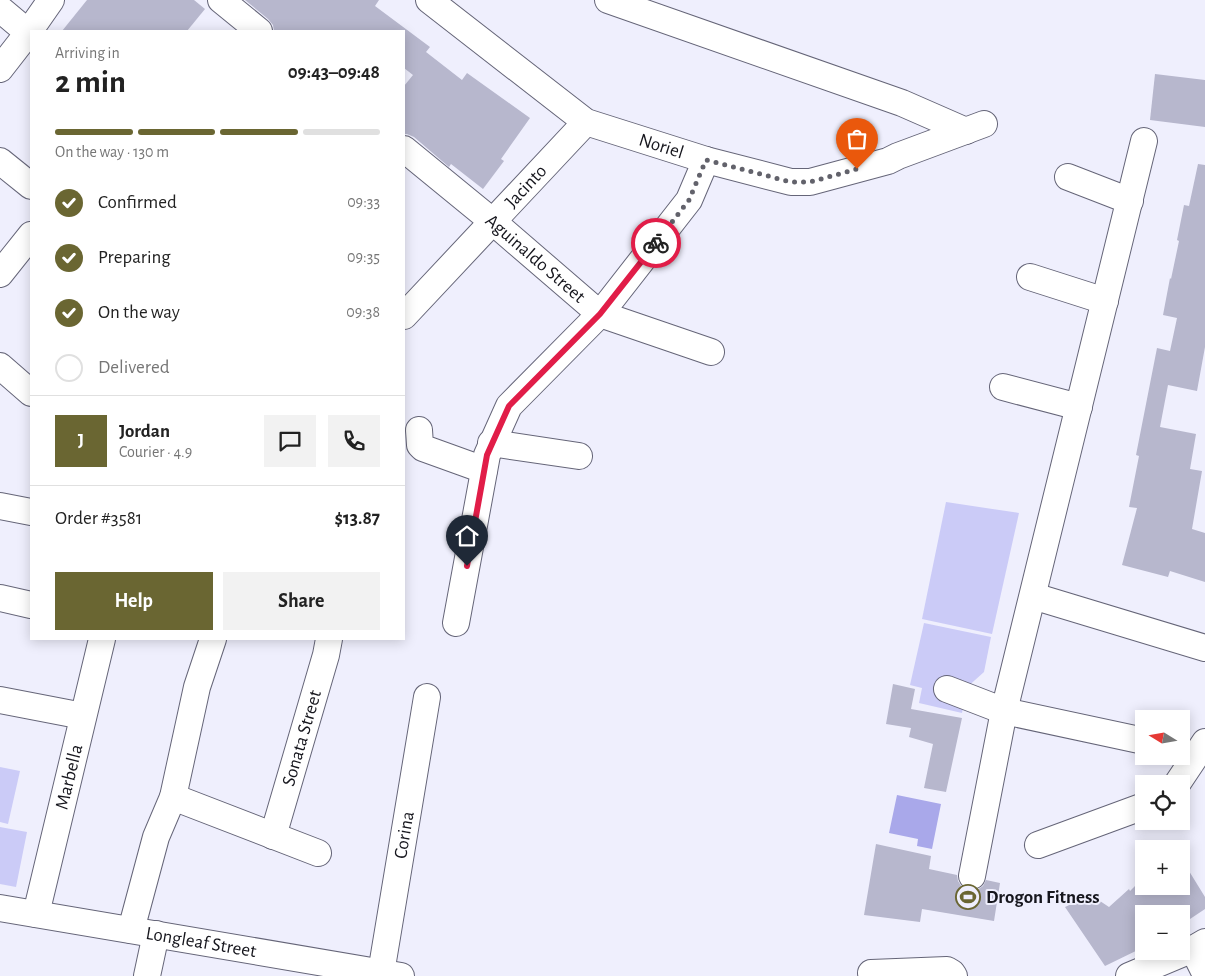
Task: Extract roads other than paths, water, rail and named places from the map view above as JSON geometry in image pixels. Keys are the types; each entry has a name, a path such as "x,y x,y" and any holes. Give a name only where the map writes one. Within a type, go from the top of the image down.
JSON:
{"street":[{"path":"32,30 51,0"},
{"path":"221,0 258,30"},
{"name":"Noriel","path":"429,0 586,122 706,160 791,182 810,182 888,161 975,127 608,0"},
{"path":"0,9 30,34 0,69"},
{"name":"Jacinto","path":"405,314 586,122"},
{"path":"972,876 1004,711 1144,142"},
{"name":"Aguinaldo Street","path":"405,150 492,221 600,314 711,352"},
{"path":"456,623 487,455 509,406 600,314 689,200 706,160"},
{"path":"0,161 30,185"},
{"path":"1068,177 1130,201"},
{"path":"0,274 30,236"},
{"path":"1030,277 1105,302"},
{"path":"0,366 30,392"},
{"path":"1003,387 1079,407"},
{"path":"419,430 420,445 423,448 484,470"},
{"path":"492,443 579,456"},
{"path":"0,506 30,512"},
{"path":"1033,596 1205,648"},
{"path":"0,598 30,605"},
{"name":"Marbella","path":"36,914 102,640"},
{"path":"147,976 143,932 156,837 173,797 198,687 213,640"},
{"name":"Sonata Street","path":"273,836 330,640"},
{"path":"947,689 1004,711 1135,739"},
{"name":"Corina","path":"391,974 427,697"},
{"path":"0,700 83,716"},
{"path":"1182,775 1197,751"},
{"path":"173,797 318,853"},
{"path":"1038,846 1135,809"},
{"name":"Longleaf Street","path":"0,908 391,974"},
{"path":"1129,976 1199,946 1205,973"},
{"path":"871,973 947,970 952,972 954,976"}],"place":[{"name":"Drogon Fitness","path":"968,897"}]}
